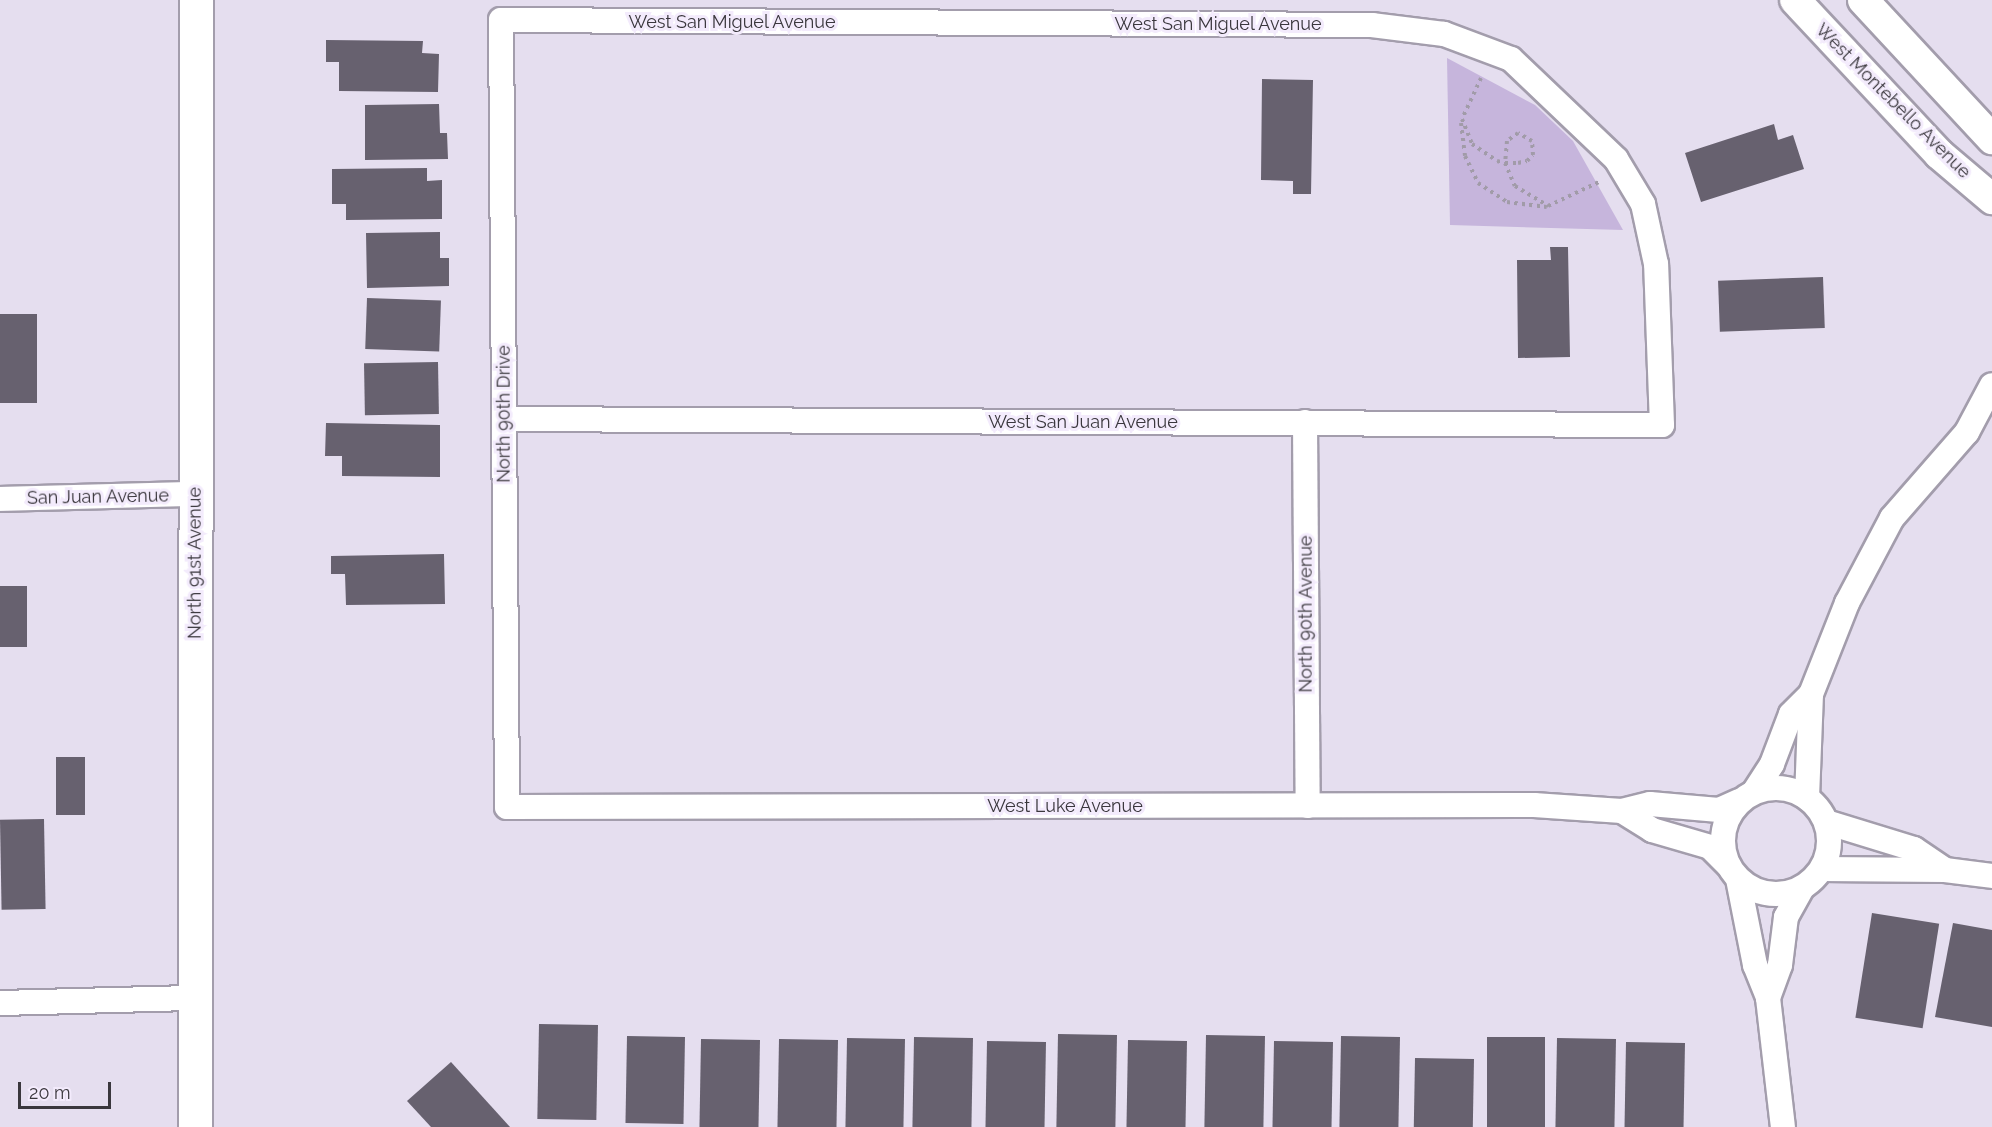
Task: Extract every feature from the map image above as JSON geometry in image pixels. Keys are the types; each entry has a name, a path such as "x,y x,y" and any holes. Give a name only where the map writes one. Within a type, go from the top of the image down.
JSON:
{"main road":[{"name":"North 91st Avenue","path":"195,1127 196,0"}],"street":[{"name":"West Montebello Avenue","path":"1795,0 1939,154 1992,200"},
{"path":"1863,0 1992,139"},
{"name":"West San Miguel Avenue","path":"501,20 1372,25 1444,34 1511,59 1561,104 1620,168 1643,204 1656,264 1662,425"},
{"name":"North 90th Drive","path":"501,20 507,807"},
{"path":"1807,798 1811,694 1847,603 1892,518 1967,432 1992,385"},
{"name":"West San Juan Avenue","path":"504,419 1662,425"},
{"path":"1967,432 1992,420"},
{"name":"North 90th Avenue","path":"1305,422 1308,806"},
{"name":"San Juan Avenue","path":"0,500 195,494"},
{"path":"1782,1127 1768,998 1755,965 1723,831 1772,764 1791,714 1811,694"},
{"path":"1747,796 1772,787 1807,798 1826,822 1830,838 1822,869 1802,888 1786,917 1780,965 1768,998"},
{"name":"West Luke Avenue","path":"507,807 1534,805 1622,811 1650,804 1719,810 1747,796"},
{"name":"West Luke Avenue","path":"1622,811 1652,830 1710,847 1733,872"},
{"path":"1826,822 1914,849 1945,870"},
{"path":"1822,869 1945,870 1992,876"},
{"path":"1733,872 1768,894 1802,888"},
{"path":"0,1003 195,998"}],"path":[{"path":"1492,52 1462,119 1465,156 1478,183 1513,204 1548,206 1574,197 1620,168"},
{"path":"1462,119 1472,144 1505,163 1518,163 1533,155 1527,135 1518,133 1507,141 1505,163 1515,186 1548,206"}],"shaded area":[{"path":"1447,58 1535,105 1573,141 1623,230 1450,225"}],"building":[{"path":"326,40 423,41 422,53 439,54 438,92 339,91 339,62 326,62"},
{"path":"1262,79 1313,80 1311,194 1293,194 1293,181 1261,180"},
{"path":"439,104 440,133 447,133 448,159 365,160 365,105"},
{"path":"1774,124 1778,140 1793,135 1804,169 1701,202 1685,153"},
{"path":"427,168 427,181 442,180 442,219 346,220 346,204 332,204 332,169"},
{"path":"440,232 440,258 449,258 449,286 367,288 366,233"},
{"path":"1550,247 1568,247 1570,357 1518,358 1517,260 1551,260"},
{"path":"1823,277 1825,328 1720,332 1718,281"},
{"path":"367,298 441,301 439,352 365,349"},
{"path":"0,314 37,314 37,403 0,403"},
{"path":"438,362 439,414 365,415 364,363"},
{"path":"326,423 440,425 440,477 342,476 342,456 325,456"},
{"path":"444,554 445,604 346,605 345,574 331,574 331,556"},
{"path":"0,586 27,586 27,647 0,647"},
{"path":"56,757 85,757 85,815 56,815"},
{"path":"44,819 46,909 2,910 0,820"},
{"path":"1872,913 1939,924 1923,1028 1855,1018"},
{"path":"1953,923 1992,930 1992,1027 1935,1017"},
{"path":"539,1024 598,1025 596,1120 537,1119"},
{"path":"1058,1034 1117,1035 1115,1127 1056,1127"},
{"path":"1206,1035 1265,1036 1263,1127 1204,1127"},
{"path":"627,1036 685,1037 683,1124 625,1123"},
{"path":"1341,1036 1400,1037 1398,1127 1339,1127"},
{"path":"914,1037 973,1038 971,1127 912,1127"},
{"path":"1487,1037 1545,1037 1545,1127 1487,1127"},
{"path":"847,1038 905,1039 903,1127 845,1127"},
{"path":"1557,1038 1616,1039 1614,1127 1555,1127"},
{"path":"701,1039 760,1040 758,1127 699,1127"},
{"path":"779,1039 838,1040 836,1127 777,1127"},
{"path":"1128,1040 1187,1041 1185,1127 1126,1127"},
{"path":"987,1041 1046,1042 1045,1127 985,1127"},
{"path":"1274,1041 1333,1042 1332,1127 1272,1127"},
{"path":"1626,1042 1685,1043 1684,1127 1625,1127"},
{"path":"1415,1058 1474,1059 1473,1127 1414,1127"},
{"path":"451,1062 510,1127 431,1127 407,1101"}]}
